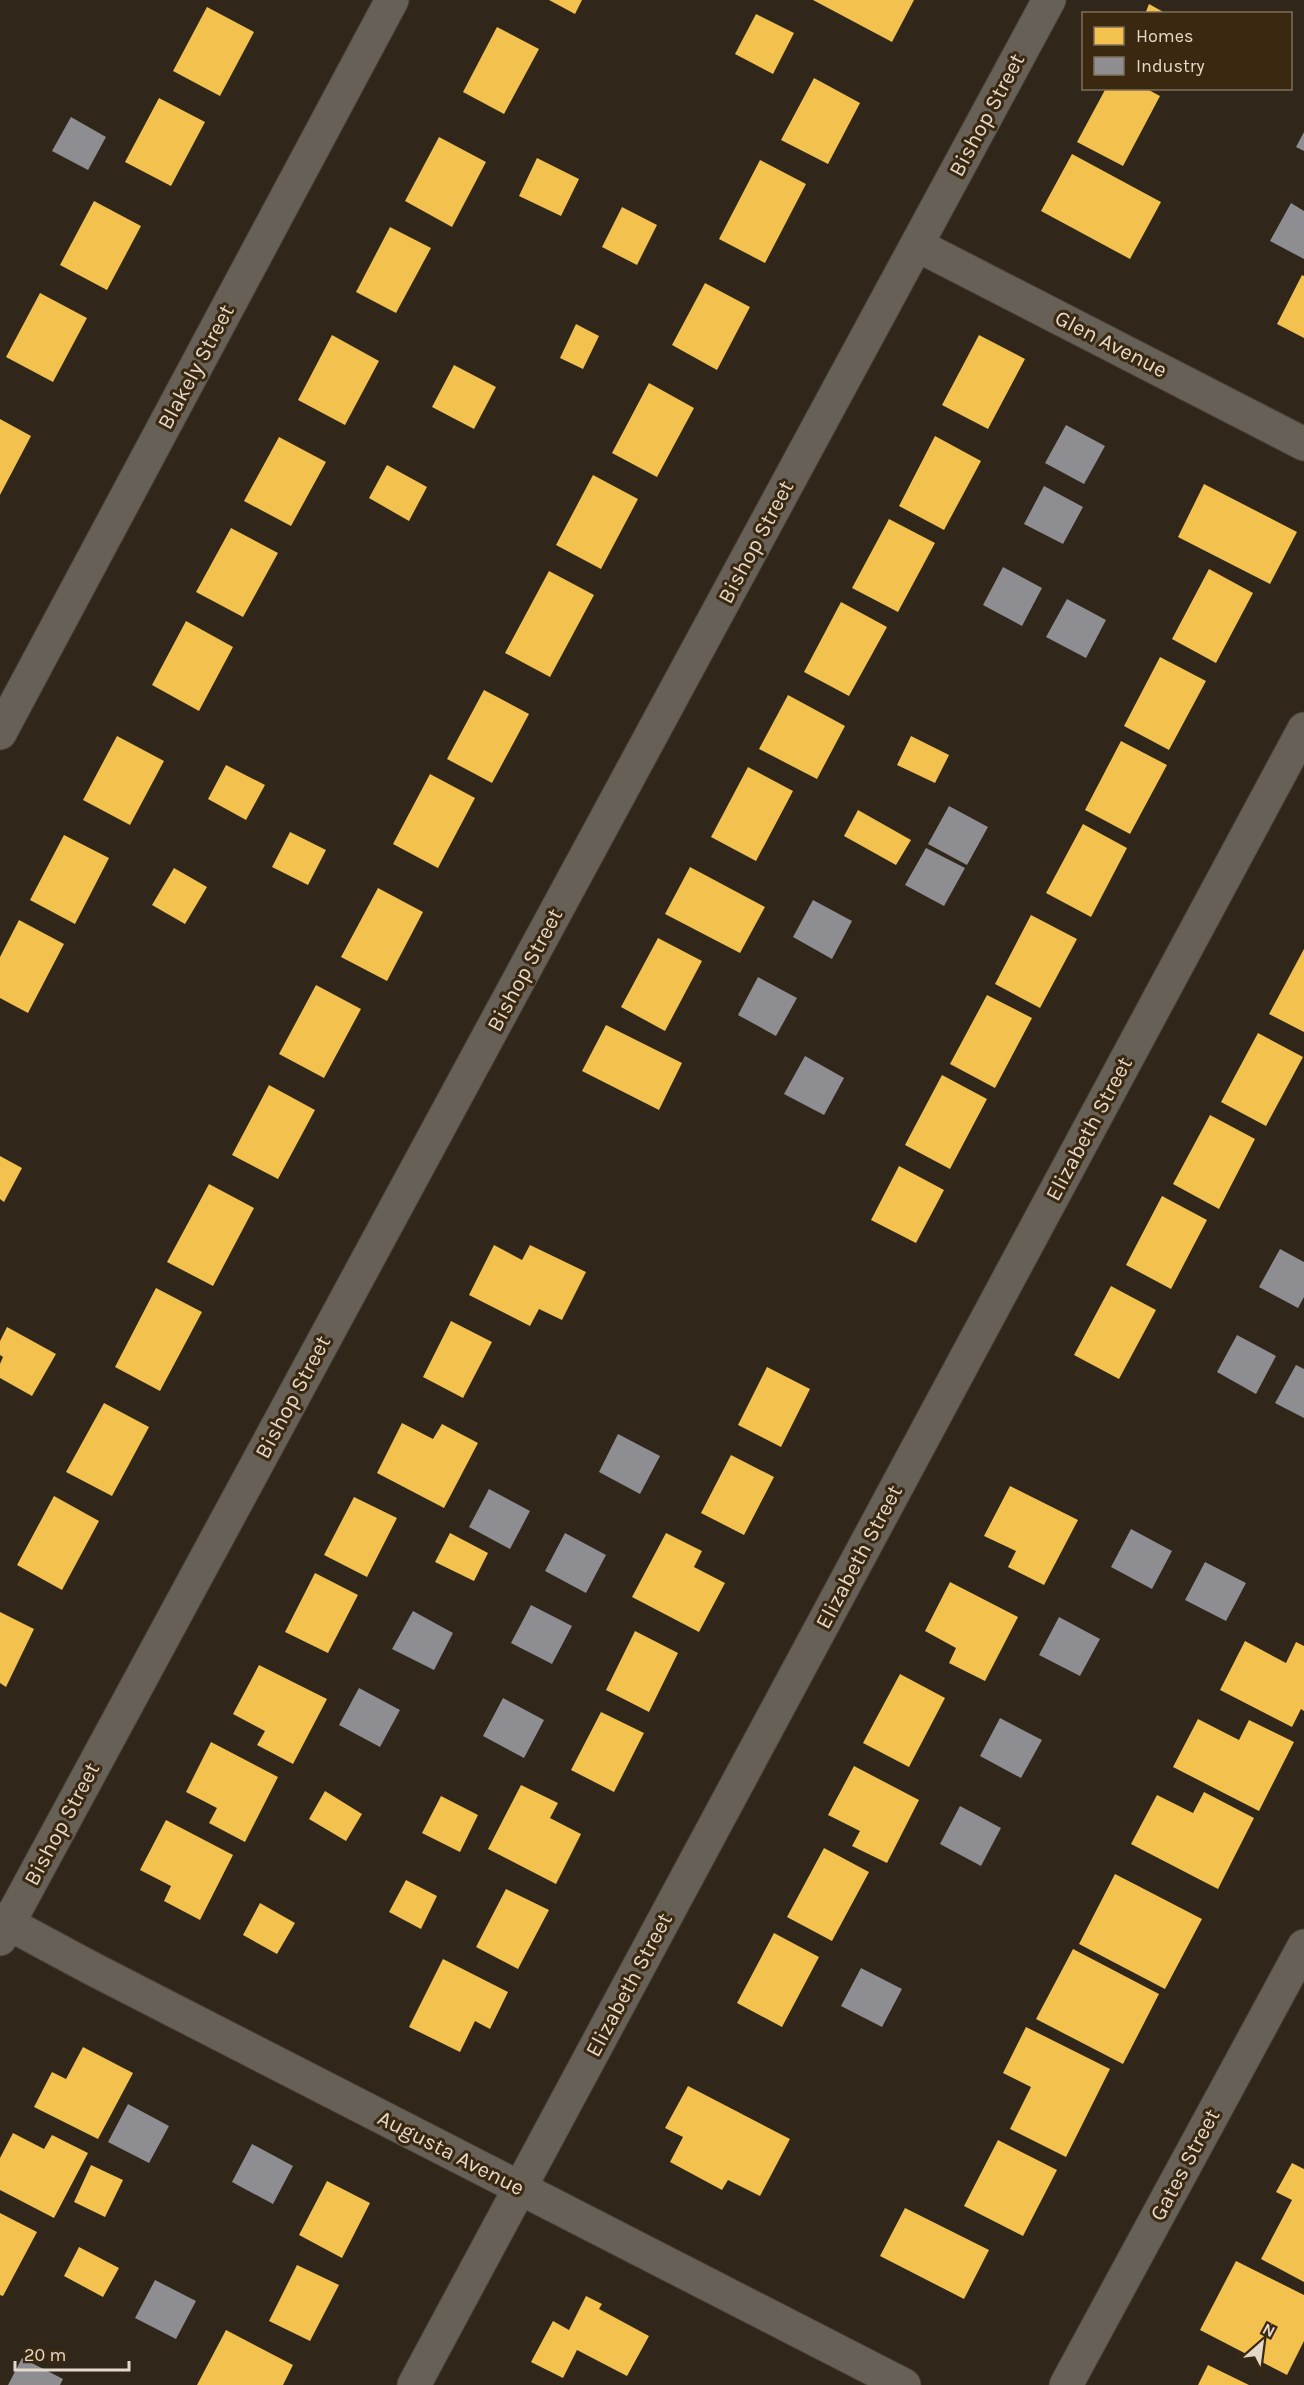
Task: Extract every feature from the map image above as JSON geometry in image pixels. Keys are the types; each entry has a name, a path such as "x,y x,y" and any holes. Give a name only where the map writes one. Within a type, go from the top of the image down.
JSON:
{"street":[{"name":"Blakely Street","path":"0,733 392,0"},
{"name":"Bishop Street","path":"3,1927 1049,0"},
{"name":"Glen Avenue","path":"917,245 1304,444"},
{"name":"Elizabeth Street","path":"414,2385 1304,729"},
{"name":"Augusta Avenue","path":"3,1927 101,1974 903,2385"},
{"name":"Gates Street","path":"1066,2385 1304,1946"}],"building: Homes":[{"path":"549,0 582,0 575,14"},
{"path":"813,0 914,0 892,42"},
{"path":"1149,4 1163,12 1146,12"},
{"path":"207,7 254,32 220,96 173,71"},
{"path":"756,14 794,33 773,74 735,54"},
{"path":"497,27 539,49 504,114 463,92"},
{"path":"814,78 860,103 828,164 781,140"},
{"path":"1105,90 1149,90 1160,96 1123,166 1077,142"},
{"path":"159,98 205,122 171,186 125,162"},
{"path":"439,137 486,162 452,227 405,201"},
{"path":"1072,154 1161,202 1130,259 1041,211"},
{"path":"537,158 579,179 561,216 519,196"},
{"path":"760,160 806,184 765,263 719,239"},
{"path":"94,201 141,226 107,290 60,265"},
{"path":"622,207 657,225 637,265 602,247"},
{"path":"390,227 431,248 396,313 356,292"},
{"path":"1302,275 1304,276 1304,338 1277,324"},
{"path":"705,283 750,307 717,370 672,345"},
{"path":"40,293 87,318 53,382 6,357"},
{"path":"576,324 599,336 583,369 560,358"},
{"path":"332,335 379,361 345,425 298,400"},
{"path":"979,335 1025,359 988,429 942,405"},
{"path":"454,365 496,387 474,429 432,407"},
{"path":"649,383 694,408 657,477 612,453"},
{"path":"0,419 31,436 0,495"},
{"path":"935,436 981,461 944,530 899,506"},
{"path":"279,437 326,462 291,526 244,501"},
{"path":"387,465 427,487 409,521 369,498"},
{"path":"593,475 638,499 601,569 556,545"},
{"path":"1204,484 1297,532 1270,584 1178,537"},
{"path":"889,519 935,543 898,612 852,588"},
{"path":"231,528 278,553 243,617 196,592"},
{"path":"1209,569 1253,593 1216,663 1172,639"},
{"path":"549,571 594,595 550,677 505,653"},
{"path":"841,602 887,627 849,696 804,672"},
{"path":"186,621 233,647 199,711 152,685"},
{"path":"1160,657 1206,681 1169,750 1124,726"},
{"path":"484,690 529,714 492,783 447,759"},
{"path":"788,695 845,726 817,779 759,749"},
{"path":"117,736 164,761 130,825 83,800"},
{"path":"911,736 949,755 935,783 897,765"},
{"path":"1121,741 1167,765 1130,834 1085,810"},
{"path":"226,765 265,785 246,820 208,799"},
{"path":"748,767 793,791 756,861 711,837"},
{"path":"430,774 475,798 438,868 393,844"},
{"path":"858,810 911,840 896,865 844,836"},
{"path":"1083,824 1127,848 1091,917 1046,893"},
{"path":"290,832 326,850 308,885 272,867"},
{"path":"64,835 109,858 75,924 30,900"},
{"path":"690,867 765,907 740,953 665,914"},
{"path":"174,868 207,887 185,924 152,905"},
{"path":"378,888 423,912 387,981 341,957"},
{"path":"1031,915 1077,939 1040,1008 995,984"},
{"path":"19,920 64,944 28,1013 0,998 0,957"},
{"path":"658,938 702,961 665,1031 621,1007"},
{"path":"1304,949 1304,1032 1269,1014"},
{"path":"316,985 361,1009 324,1078 279,1054"},
{"path":"987,995 1032,1018 995,1088 950,1064"},
{"path":"606,1025 682,1063 659,1110 582,1071"},
{"path":"1258,1033 1303,1057 1266,1126 1221,1102"},
{"path":"942,1075 987,1099 950,1169 905,1145"},
{"path":"269,1085 315,1110 278,1179 232,1155"},
{"path":"1210,1115 1255,1139 1219,1209 1173,1184"},
{"path":"0,1156 22,1168 4,1202 0,1199"},
{"path":"899,1166 944,1190 916,1243 871,1220"},
{"path":"209,1184 254,1208 213,1286 167,1262"},
{"path":"1162,1196 1207,1220 1171,1289 1126,1265"},
{"path":"494,1245 522,1260 530,1245 586,1272 562,1320 539,1309 530,1326 469,1295"},
{"path":"1111,1286 1156,1310 1119,1379 1074,1355"},
{"path":"156,1288 202,1312 160,1391 115,1367"},
{"path":"451,1321 492,1342 463,1398 423,1377"},
{"path":"7,1327 56,1354 32,1396 0,1378 0,1364 3,1357 0,1355 0,1341"},
{"path":"767,1367 810,1389 781,1447 738,1425"},
{"path":"104,1403 149,1427 112,1496 66,1472"},
{"path":"402,1423 433,1439 442,1424 478,1443 444,1508 377,1473"},
{"path":"731,1455 774,1477 744,1535 701,1513"},
{"path":"1010,1486 1078,1520 1044,1585 1008,1567 1016,1551 984,1536"},
{"path":"54,1496 99,1521 62,1590 17,1565"},
{"path":"354,1497 397,1518 367,1577 324,1555"},
{"path":"450,1533 488,1553 474,1581 435,1562"},
{"path":"666,1533 702,1551 694,1567 725,1583 699,1632 632,1597"},
{"path":"315,1573 358,1595 328,1653 285,1632"},
{"path":"950,1582 1018,1617 985,1681 949,1663 956,1648 925,1631"},
{"path":"0,1612 34,1629 6,1687 0,1683"},
{"path":"635,1631 678,1653 649,1712 606,1690"},
{"path":"1245,1641 1286,1663 1296,1642 1304,1646 1304,1711 1301,1709 1292,1727 1220,1690"},
{"path":"259,1665 327,1699 293,1764 257,1745 265,1731 233,1714"},
{"path":"900,1674 945,1698 909,1767 863,1743"},
{"path":"601,1712 644,1733 614,1792 571,1770"},
{"path":"1198,1719 1239,1740 1249,1720 1294,1742 1259,1811 1173,1767"},
{"path":"211,1742 278,1777 245,1842 209,1823 217,1808 186,1792"},
{"path":"854,1766 919,1800 887,1863 852,1846 860,1831 828,1815"},
{"path":"521,1785 558,1803 550,1818 581,1834 556,1884 488,1849"},
{"path":"325,1791 362,1814 346,1841 309,1819"},
{"path":"1204,1792 1254,1818 1218,1889 1131,1844 1157,1795 1193,1813"},
{"path":"441,1796 478,1815 460,1852 422,1833"},
{"path":"166,1820 233,1855 200,1920 164,1901 171,1886 140,1870"},
{"path":"824,1848 869,1872 832,1941 787,1917"},
{"path":"1115,1874 1202,1919 1165,1989 1079,1944"},
{"path":"406,1880 437,1896 421,1929 389,1912"},
{"path":"506,1889 549,1910 518,1969 476,1947"},
{"path":"260,1903 295,1923 277,1954 243,1935"},
{"path":"774,1933 819,1957 782,2027 737,2003"},
{"path":"1073,1949 1159,1994 1123,2064 1036,2019"},
{"path":"443,1959 508,1992 490,2029 475,2021 460,2052 409,2027"},
{"path":"1026,2027 1110,2069 1066,2157 1010,2129 1031,2087 1003,2073"},
{"path":"83,2047 133,2073 98,2139 34,2107 52,2072 66,2079"},
{"path":"688,2086 790,2139 760,2196 728,2180 722,2190 670,2162 683,2137 665,2128"},
{"path":"13,2133 44,2149 52,2135 88,2153 54,2218 0,2190 0,2158"},
{"path":"998,2140 1057,2170 1023,2236 964,2206"},
{"path":"1292,2163 1304,2169 1304,2282 1261,2259 1292,2200 1276,2192"},
{"path":"91,2165 123,2180 105,2217 74,2202"},
{"path":"327,2181 370,2203 342,2258 299,2235"},
{"path":"905,2208 989,2250 964,2299 880,2256"},
{"path":"0,2213 37,2232 3,2296 0,2295"},
{"path":"79,2247 119,2268 103,2297 64,2276"},
{"path":"1236,2261 1304,2295 1304,2341 1287,2375 1200,2330"},
{"path":"297,2265 339,2285 310,2341 269,2321"},
{"path":"586,2296 602,2304 599,2309 649,2336 627,2376 577,2350 563,2378 531,2362 553,2321 569,2330"},
{"path":"226,2330 293,2365 283,2385 197,2385"},
{"path":"1208,2365 1249,2385 1198,2385"}],"building: Industry":[{"path":"71,117 106,137 88,170 52,151"},
{"path":"1304,132 1304,151 1296,147"},
{"path":"1291,203 1304,211 1304,259 1270,241"},
{"path":"1066,425 1105,446 1084,484 1045,463"},
{"path":"1044,486 1083,507 1063,544 1024,524"},
{"path":"1003,567 1042,588 1022,626 983,605"},
{"path":"1067,599 1106,620 1086,658 1046,637"},
{"path":"949,806 988,827 967,865 928,844"},
{"path":"926,848 965,868 944,906 905,885"},
{"path":"813,900 852,921 832,959 793,937"},
{"path":"758,977 797,998 776,1036 738,1015"},
{"path":"805,1056 844,1078 824,1115 784,1094"},
{"path":"1280,1249 1304,1262 1304,1297 1298,1308 1259,1287"},
{"path":"1237,1335 1276,1356 1256,1394 1217,1372"},
{"path":"1296,1365 1304,1369 1304,1418 1275,1403"},
{"path":"618,1434 660,1456 640,1494 599,1472"},
{"path":"489,1489 530,1511 510,1549 469,1527"},
{"path":"1131,1529 1172,1551 1152,1589 1111,1567"},
{"path":"565,1533 606,1555 586,1593 545,1571"},
{"path":"1205,1562 1246,1583 1226,1621 1185,1600"},
{"path":"531,1605 572,1626 552,1664 511,1643"},
{"path":"413,1611 453,1633 434,1670 392,1649"},
{"path":"1059,1617 1100,1639 1080,1676 1039,1655"},
{"path":"359,1688 400,1710 380,1747 339,1725"},
{"path":"503,1698 544,1720 524,1758 483,1736"},
{"path":"1000,1718 1042,1740 1021,1778 980,1756"},
{"path":"960,1806 1001,1828 981,1866 940,1844"},
{"path":"861,1968 902,1989 882,2027 841,2006"},
{"path":"128,2104 169,2126 149,2163 108,2142"},
{"path":"252,2144 293,2166 273,2204 232,2182"},
{"path":"155,2280 196,2301 176,2339 135,2318"},
{"path":"22,2358 63,2379 60,2385 8,2385"}]}
